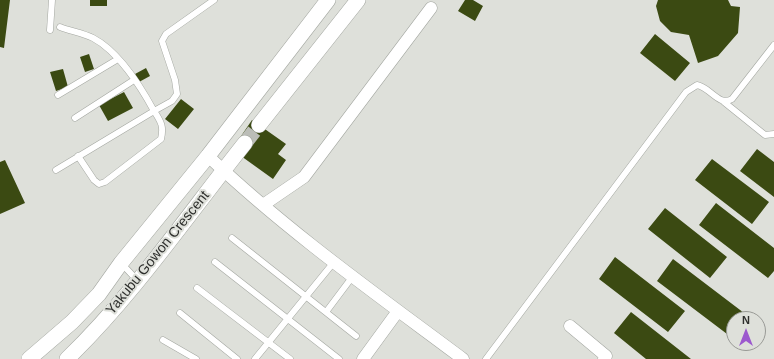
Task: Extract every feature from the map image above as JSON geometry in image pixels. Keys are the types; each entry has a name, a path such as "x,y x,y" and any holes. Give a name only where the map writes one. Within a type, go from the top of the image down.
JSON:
{"street":[{"path":"29,359 72,322 99,294 328,0"},
{"path":"259,125 358,0"},
{"path":"263,205 304,177 431,8"},
{"name":"Yakubu Gowon Crescent","path":"67,359 89,337 138,281 245,143"},
{"path":"208,156 223,171 263,205 334,262 463,359"},
{"path":"363,359 398,311"},
{"path":"570,326 607,358"}],"lane":[{"path":"50,30 52,0"},
{"path":"56,170 172,101 177,94 175,80 162,41 166,34 214,0"},
{"path":"60,27 93,38 111,52 134,80 162,123 163,132 161,139 105,182 99,184 94,180 78,156"},
{"path":"724,102 732,99 774,45"},
{"path":"58,95 118,60"},
{"path":"75,118 134,80"},
{"path":"486,359 686,92 697,85 702,86 765,135 774,134"},
{"path":"232,238 356,336"},
{"path":"215,262 340,358"},
{"path":"255,359 334,262"},
{"path":"122,263 138,281"},
{"path":"326,312 353,276"},
{"path":"197,288 290,359"},
{"path":"180,313 237,359"},
{"path":"163,340 196,359"}],"building":[{"path":"0,0 10,0 4,48 0,47"},
{"path":"90,0 107,0 107,6 90,6"},
{"path":"465,0 473,0 483,6 475,21 458,11"},
{"path":"658,0 728,0 731,6 740,7 738,33 718,56 698,63 689,35 671,32 660,21 656,6"},
{"path":"655,34 690,63 675,81 640,53"},
{"path":"89,54 94,69 85,72 80,57"},
{"path":"146,68 150,76 139,82 135,74"},
{"path":"63,69 68,87 56,91 50,72"},
{"path":"124,92 133,108 108,121 99,105"},
{"path":"181,99 194,109 178,129 165,119"},
{"path":"252,120 286,144 278,154 286,160 273,179 241,156 239,139"},
{"path":"757,149 774,162 774,197 740,171"},
{"path":"712,159 769,202 752,224 695,180"},
{"path":"5,160 25,203 0,214 0,162"},
{"path":"716,203 774,248 774,271 768,278 699,225"},
{"path":"665,208 727,257 710,278 648,229"},
{"path":"615,257 685,311 668,332 599,279"},
{"path":"673,259 741,311 726,311 726,333 657,281"},
{"path":"631,312 691,359 646,359 614,333"}],"tunnel":[{"path":"245,143 259,125"}]}
